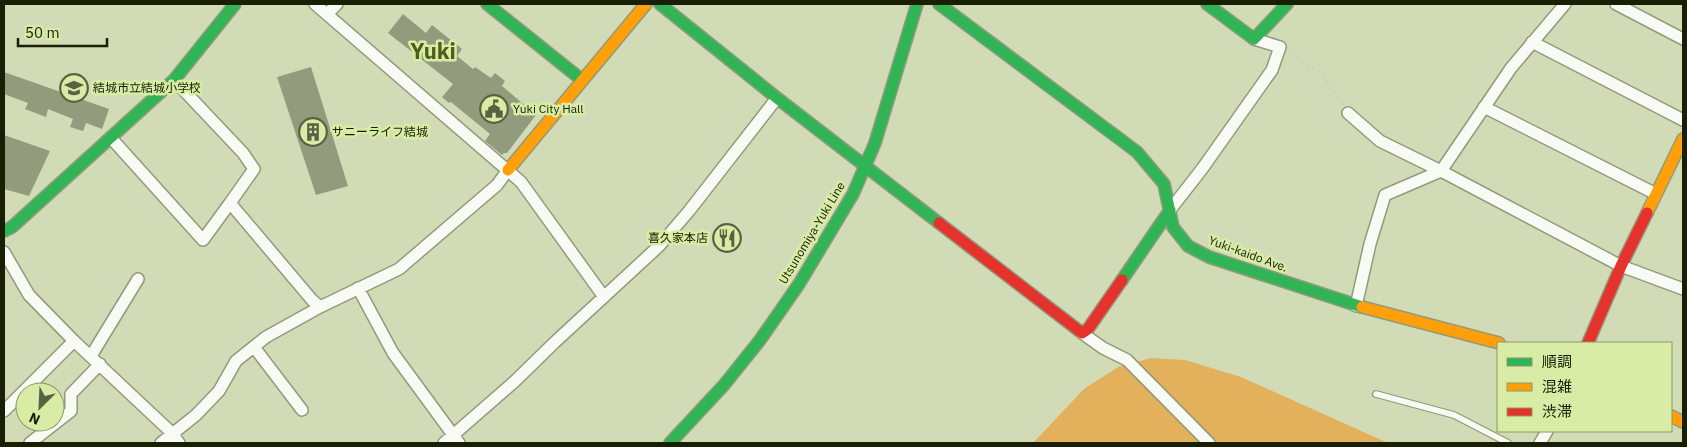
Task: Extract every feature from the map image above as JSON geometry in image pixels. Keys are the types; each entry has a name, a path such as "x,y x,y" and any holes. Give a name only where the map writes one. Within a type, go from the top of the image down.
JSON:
{"street":[{"path":"4,231 12,227 174,80 235,4"},
{"path":"315,4 521,182 604,297"},
{"path":"327,14 337,4"},
{"path":"487,4 582,80"},
{"path":"161,443 176,439 219,391 236,361 266,337 320,307 399,269 497,185 646,4"},
{"path":"660,4 777,98 1082,333 1103,348 1127,360 1209,443"},
{"name":"Utsunomiya-Yuki Line","path":"670,443 724,385 760,340 799,284 854,194 866,166 917,4"},
{"name":"Yuki-kaido Ave.","path":"939,4 1137,152 1164,184 1173,227 1178,236 1188,246 1202,253 1356,306 1497,342"},
{"path":"1082,333 1088,329 1170,210 1202,169 1272,70 1280,47 1254,39 1207,4"},
{"path":"1254,39 1287,4"},
{"path":"1356,306 1370,244 1385,194 1441,171 1511,68 1565,4"},
{"path":"1616,4 1683,39"},
{"path":"1532,42 1683,120"},
{"path":"111,138 203,240 254,169 243,153 174,80"},
{"path":"358,288 393,353 424,394 452,441 659,246 777,98"},
{"path":"1484,108 1656,194"},
{"path":"1348,113 1380,141 1621,266 1683,289"},
{"path":"1588,342 1621,266 1683,139"},
{"path":"230,203 320,307"},
{"path":"4,252 29,295 176,439"},
{"path":"91,356 138,279"},
{"path":"4,411 74,341"},
{"path":"254,347 302,410"},
{"path":"30,443 71,411 71,394 100,364"},
{"path":"1540,443 1546,432"}],"lane":[{"path":"1376,394 1454,415 1508,443"}],"path":[{"path":"1280,47 1323,75 1348,113"}],"shaded area":[{"path":"1151,358 1185,360 1241,377 1388,443 1033,443 1084,389 1118,367"}],"building":[{"name":"Yuki City Hall","path":"403,14 426,33 432,25 462,49 457,56 473,69 475,67 491,78 495,73 505,81 502,86 536,115 507,153 502,155 485,141 490,134 451,102 449,103 442,97 453,84 388,33"},
{"name":"サニーライフ結城","path":"311,67 348,186 316,195 277,77"},
{"path":"4,72 109,109 102,129 86,123 83,131 70,127 73,119 48,109 46,117 25,109 28,103 4,94"},
{"path":"4,135 50,151 29,196 4,189"}],"traffic: fast":[{"path":"4,231 12,227 174,80 235,4"},
{"path":"487,4 582,80"},
{"path":"660,4 777,98 939,223"},
{"path":"670,443 724,385 760,340 799,284 853,194 875,143 917,4"},
{"path":"939,4 1137,152 1164,184 1173,227 1188,246 1209,257 1362,307"},
{"path":"1207,4 1254,39 1287,4"},
{"path":"1122,280 1170,210"}],"traffic: slow":[{"path":"508,170 646,4"},
{"path":"1647,213 1683,139"},
{"path":"1362,307 1497,342"},
{"path":"1672,416 1683,422"}],"traffic: jam":[{"path":"1588,342 1621,266 1647,213"},
{"path":"939,223 1082,333 1088,329 1122,280"}],"place":[{"name":"結城市立結城小学校","path":"74,88"},
{"name":"Yuki City Hall","path":"494,109"},
{"name":"サニーライフ結城","path":"313,132"},
{"name":"喜久家本店","path":"727,238"}],"district":[{"name":"Yuki","path":"433,51"}]}
